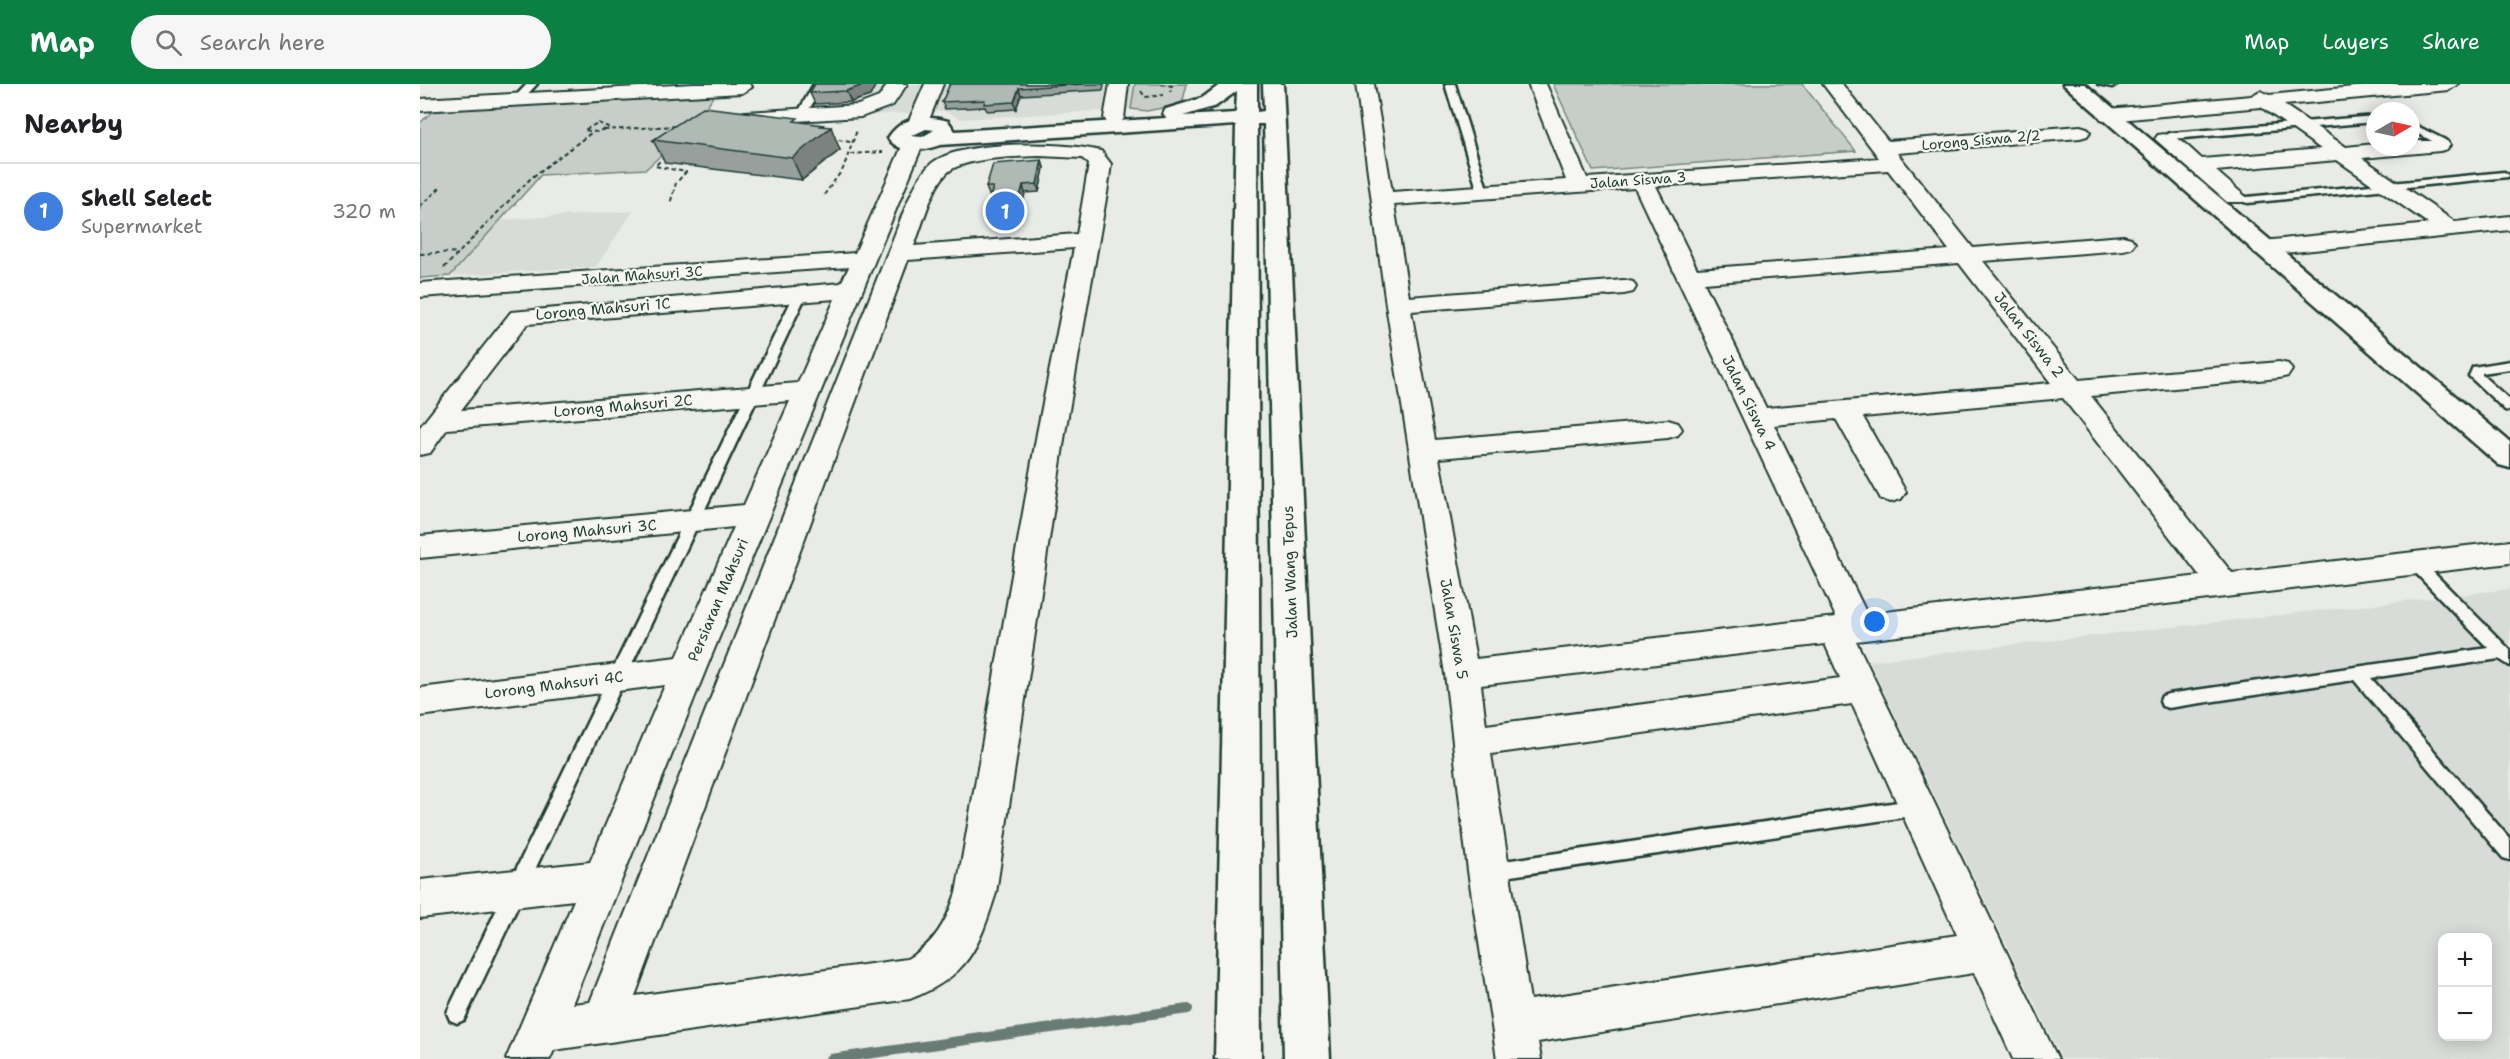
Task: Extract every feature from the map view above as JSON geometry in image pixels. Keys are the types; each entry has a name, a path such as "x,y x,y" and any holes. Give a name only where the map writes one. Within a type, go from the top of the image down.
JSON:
{"main road":[{"path":"1172,119 1209,102 1234,84"},
{"name":"Jalan Wang Tepus","path":"1247,84 1260,112 1307,1059"},
{"name":"Jalan Wang Tepus","path":"1238,1059 1246,172 1260,112 1273,84"},
{"path":"2073,84 2263,248 2504,448"},
{"path":"927,134 1020,143 1172,119 1260,112"},
{"path":"927,134 1114,118 1172,119 1203,125 1222,133 1246,172"}],"street":[{"path":"725,113 801,116 861,111 886,101 898,84"},
{"name":"Persiaran Mahsuri","path":"534,1045 688,669 886,205 927,134 934,84"},
{"path":"1114,118 1119,84"},
{"name":"Jalan Siswa 5","path":"1365,84 1398,305 1462,674 1488,871 1516,1041"},
{"path":"1537,84 1579,184"},
{"name":"Jalan Siswa 2","path":"1832,84 2226,586"},
{"path":"2242,84 2450,229"},
{"path":"2108,115 2449,84"},
{"path":"422,107 743,86"},
{"path":"725,113 743,86"},
{"name":"Lorong Siswa 2/2","path":"1888,155 2080,132"},
{"path":"2166,139 2235,197"},
{"path":"534,1045 603,1023 910,979 943,961 956,945 976,893 1051,433 1088,240 1100,164 1098,159 1086,152 1020,143 945,163 934,173 899,254 603,1023"},
{"path":"2196,166 2440,145"},
{"name":"Jalan Siswa 3","path":"1382,199 1642,180 1888,155"},
{"name":"Jalan Siswa 4","path":"1642,180 1756,418 1845,628 1862,689 2036,1059"},
{"path":"886,205 922,203"},
{"path":"2263,248 2510,223"},
{"path":"899,254 1088,240"},
{"path":"1689,277 2123,243"},
{"name":"Jalan Mahsuri 3C","path":"420,290 864,260"},
{"path":"1398,305 1624,287"},
{"name":"Lorong Mahsuri 1C","path":"420,446 513,322 520,317 850,290"},
{"path":"1756,418 2279,370"},
{"name":"Lorong Mahsuri 2C","path":"439,421 806,391"},
{"path":"1845,410 1891,492"},
{"path":"1423,450 1668,429"},
{"name":"Lorong Mahsuri 3C","path":"420,547 754,516"},
{"path":"1462,674 1845,628 2417,565 2510,552"},
{"name":"Lorong Mahsuri 4C","path":"420,702 688,669"},
{"path":"1472,742 1862,689"},
{"path":"420,899 603,878"},
{"path":"1516,1041 1985,951"}],"lane":[{"path":"517,100 532,84"},
{"path":"801,116 819,84"},
{"path":"1450,84 1483,192"},
{"path":"2103,84 2112,84"},
{"path":"2166,139 2170,136 2366,120"},
{"path":"2420,131 2442,142 2440,145"},
{"path":"2235,197 2247,200 2504,174"},
{"path":"457,1013 801,293"},
{"path":"2510,365 2477,370 2475,376 2510,407"},
{"path":"2417,565 2506,656"},
{"path":"2168,701 2357,673 2506,656"},
{"path":"2357,673 2508,848"},
{"path":"1488,871 1918,807"}],"path":[{"path":"1142,84 1142,94 1145,97 1162,95 1171,91 1172,86 1161,84"},
{"path":"824,195 847,161 851,142 864,115 876,106"},
{"path":"443,269 531,178 591,133 604,130 689,125 725,113"},
{"path":"591,133 584,130 591,125 608,125 604,130"},
{"path":"830,138 851,142"},
{"path":"670,153 655,166 686,172 676,183 670,204"},
{"path":"420,206 442,186"},
{"path":"420,254 458,252"}],"shaded area":[{"path":"813,84 1135,84 1131,109 961,119 944,111 792,119"},
{"path":"1135,84 1187,84 1182,104 1147,111 1131,109"},
{"path":"1553,84 1802,84 1856,151 1593,171"},
{"path":"716,92 694,125 646,169 541,175 450,276 420,278 420,123 435,109"},
{"path":"633,211 596,267 450,276 501,220"},
{"path":"2510,589 2510,1059 2062,1059 1869,661"}],"building":[{"path":"815,84 866,84 846,91 810,93"},
{"path":"950,84 1084,84 1019,88 1014,102 984,104 985,100 942,102"},
{"path":"703,107 798,118 794,121 831,127 792,158 653,140"},
{"path":"1042,160 1037,184 1023,185 1017,209 986,211 993,187 986,187 993,164"}],"waterway":[{"path":"831,1059 1188,1009"}],"place":[{"name":"Shell Select","path":"1005,211"}]}
